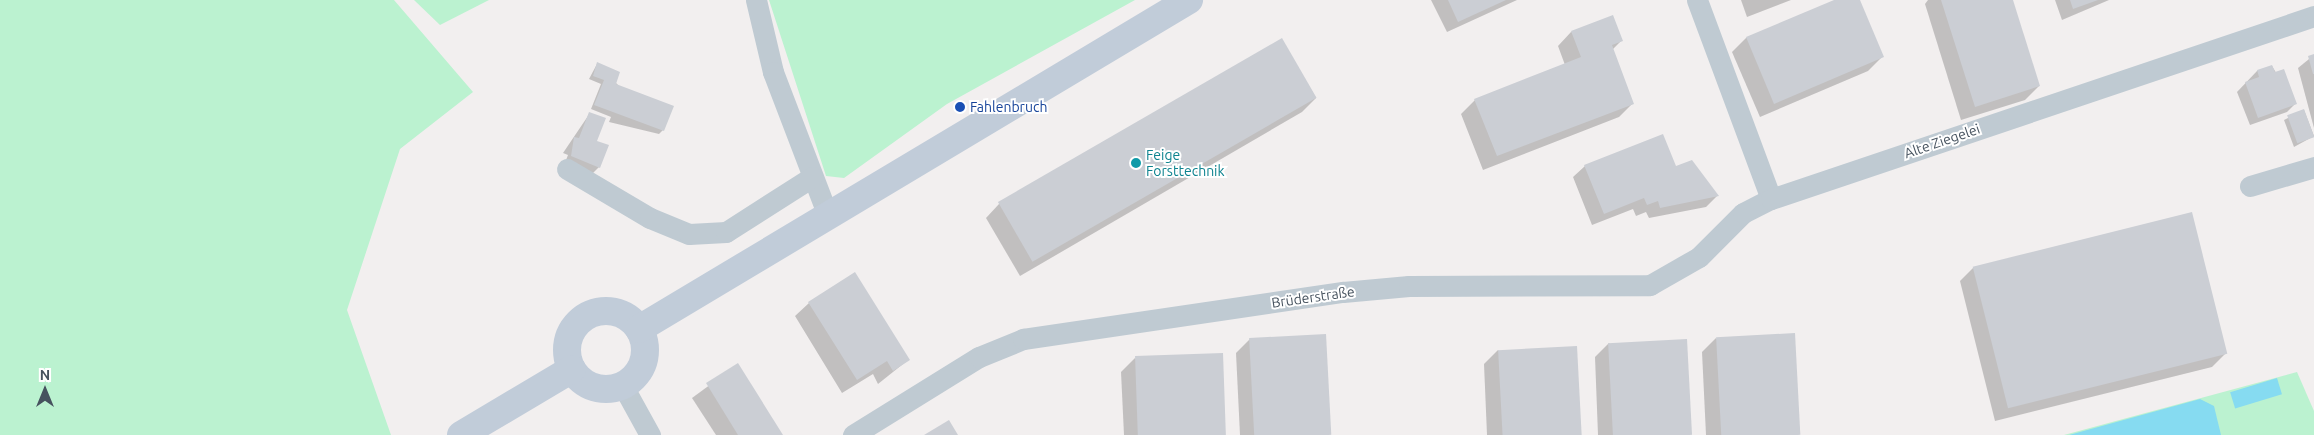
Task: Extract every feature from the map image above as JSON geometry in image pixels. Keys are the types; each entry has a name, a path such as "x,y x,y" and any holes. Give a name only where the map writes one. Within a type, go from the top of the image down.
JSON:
{"main road":[{"path":"639,329 1189,0"},
{"path":"611,311 624,315 639,329 645,358 640,370 623,386 598,389 587,385 572,369 568,339 584,317 611,311"},
{"path":"461,435 572,369"}],"street":[{"path":"756,0 773,72 828,216"},
{"path":"1697,0 1771,200"},
{"name":"Alte Ziegelei","path":"1771,200 2314,16"},
{"path":"2250,186 2314,167"},
{"path":"567,169 650,218 688,234 726,232 812,177"},
{"name":"Brüderstraße","path":"853,435 979,357 1023,339 1343,292 1409,286 1636,289 1699,257 1743,213 1771,200"},
{"path":"623,386 650,435"}],"green space":[{"path":"0,0 394,0 473,92 400,149 347,310 391,435 0,435"},
{"path":"414,0 489,0 440,25"},
{"path":"769,0 1135,0 947,104 844,178 826,176"},
{"path":"2297,372 2314,411 2314,435 2064,435"}],"water":[{"path":"2277,378 2282,394 2235,409 2230,392"},
{"path":"2200,399 2214,406 2221,435 2069,435"}],"building":[{"path":"1448,0 1506,0 1458,22"},
{"path":"1834,0 1860,0 1884,57 1774,104 1746,37"},
{"path":"1941,0 2013,0 2040,86 1975,107"},
{"path":"2070,0 2098,0 2073,9"},
{"path":"1613,15 1623,41 1612,45 1634,104 1497,156 1474,99 1581,57 1571,31"},
{"name":"Feige Forsttechnik","path":"1282,38 1316,98 1032,262 998,202"},
{"path":"2314,54 2314,74 2313,74 2308,56"},
{"path":"597,62 620,72 616,84 674,106 664,131 594,105 604,80 593,76"},
{"path":"2272,65 2275,72 2284,69 2297,104 2258,118 2245,82 2259,77 2257,70"},
{"path":"2304,109 2314,137 2297,143 2287,115"},
{"path":"589,112 606,118 597,141 609,145 600,168 571,156 574,137 579,138"},
{"path":"1663,134 1676,166 1692,160 1719,196 1660,208 1658,201 1647,205 1644,198 1604,214 1584,165"},
{"path":"2192,212 2227,354 2008,408 1973,267"},
{"path":"855,272 910,360 893,371 887,361 857,380 808,302"},
{"path":"1795,333 1800,435 1721,435 1716,337"},
{"path":"1326,334 1331,435 1254,435 1249,338"},
{"path":"1687,339 1692,435 1613,435 1608,343"},
{"path":"1577,346 1582,435 1503,435 1498,350"},
{"path":"1223,353 1226,435 1138,435 1135,356"},
{"path":"738,363 783,435 738,435 706,383"},
{"path":"949,420 958,435 924,435"}],"place":[{"name":"Fahlenbruch","path":"960,107"},
{"name":"Feige Forsttechnik","path":"1136,163"}]}
